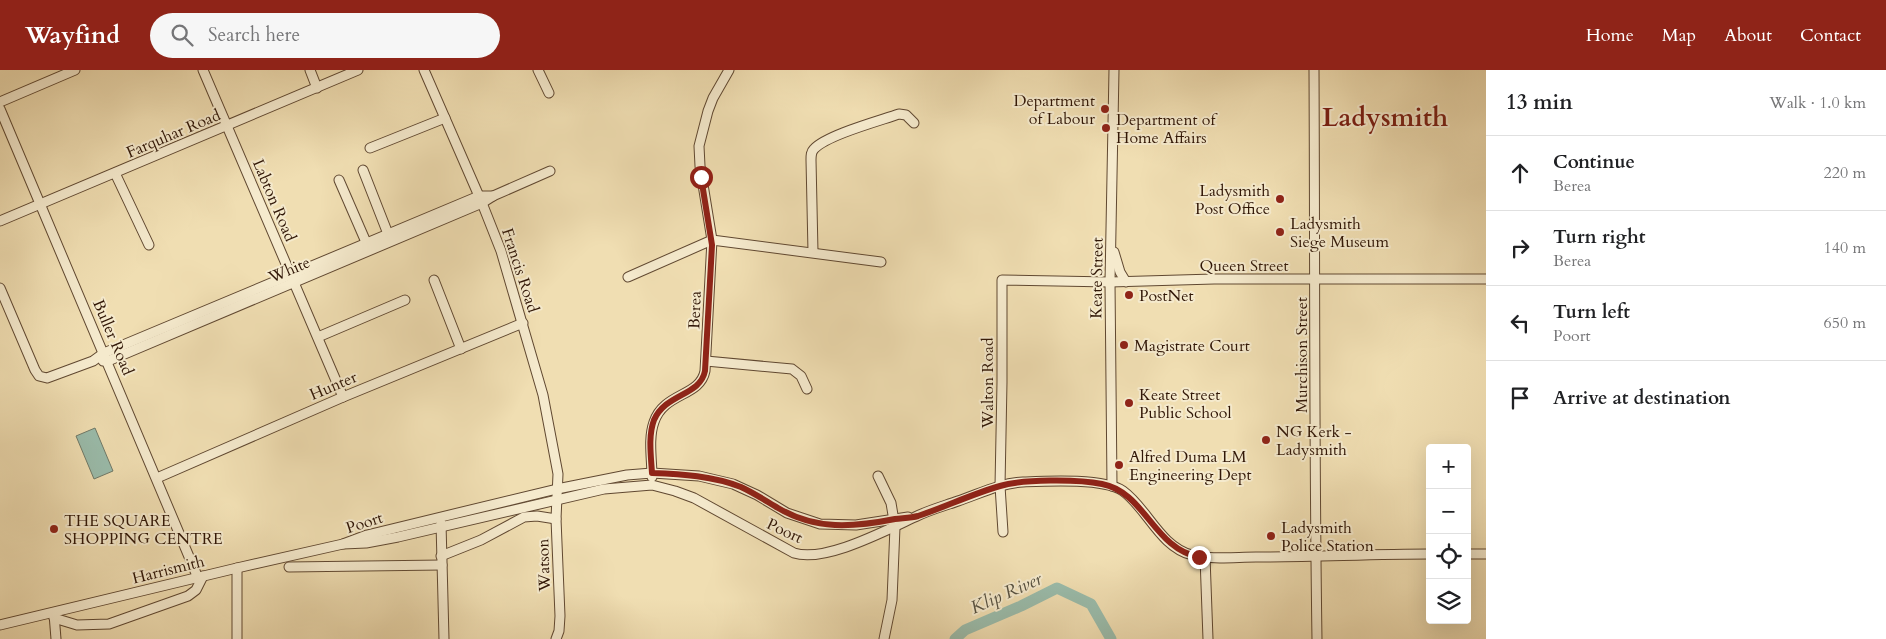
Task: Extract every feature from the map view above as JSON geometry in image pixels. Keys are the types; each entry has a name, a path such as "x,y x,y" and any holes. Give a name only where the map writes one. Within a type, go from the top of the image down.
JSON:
{"street":[{"path":"0,102 75,70"},
{"name":"Labton Road","path":"203,70 344,397"},
{"path":"310,70 317,88"},
{"name":"Farquhar Road","path":"0,221 358,70"},
{"name":"Francis Road","path":"424,70 501,251 543,395 557,466 558,488"},
{"path":"538,70 549,93"},
{"name":"Berea","path":"652,485 651,438 658,412 671,400 699,385 704,376 712,240 700,166 699,146 713,98 729,70"},
{"name":"Keate Street","path":"1112,486 1110,282 1114,70"},
{"name":"Murchison Street","path":"1314,70 1317,639"},
{"name":"Buller Road","path":"0,109 200,577"},
{"path":"813,252 811,160 814,150 819,144 836,136 899,114 906,115 914,123"},
{"path":"370,148 444,118"},
{"path":"363,170 390,238"},
{"path":"480,200 550,171"},
{"path":"115,173 149,245"},
{"path":"339,180 368,247"},
{"name":"White","path":"106,357 480,200"},
{"path":"628,277 712,240 881,262"},
{"path":"1111,240 1118,266 1126,282"},
{"name":"Queen Street","path":"1002,280 1126,282 1214,279 1486,279"},
{"path":"434,280 461,348"},
{"name":"Walton Road","path":"1002,280 1000,486 1003,532"},
{"path":"0,288 39,376 50,378 106,357"},
{"path":"318,337 405,300"},
{"name":"Hunter","path":"157,478 344,397 523,323"},
{"path":"706,361 792,369 801,376 807,389"},
{"name":"Poort","path":"343,544 367,535 558,488 627,475 652,473 699,476 733,484 757,495 787,513 820,524 895,523"},
{"path":"878,476 890,499 895,523 892,600 884,639"},
{"name":"Poort","path":"343,544 366,543 604,489 652,485 689,496 800,555 824,553 895,523 1000,486 1022,482 1057,482 1092,483 1112,486 1127,494 1172,545 1188,554 1205,557 1426,554"},
{"name":"Watson","path":"556,639 560,616 556,519 558,488"},
{"path":"441,556 481,540 524,517 537,516 556,519"},
{"path":"440,517 444,639"},
{"name":"Harrismith","path":"0,625 54,615 236,568 343,544"},
{"path":"1471,554 1486,554"},
{"path":"1205,557 1208,639"},
{"path":"288,567 442,565"},
{"path":"236,568 237,639"},
{"path":"56,639 54,615 77,625 109,624 188,596 196,590 200,577"}],"shaded area":[{"path":"95,428 113,471 94,479 76,436"}],"waterway":[{"name":"Klip River","path":"955,639 965,630 1057,588 1091,604 1111,639"}],"place":[{"name":"Department of Labour","path":"1105,109"},
{"name":"Department of Home Affairs","path":"1106,128"},
{"name":"Ladysmith Post Office","path":"1280,199"},
{"name":"Ladysmith Siege Museum","path":"1280,232"},
{"name":"PostNet","path":"1129,295"},
{"name":"Magistrate Court","path":"1124,345"},
{"name":"Keate Street Public School","path":"1129,403"},
{"name":"NG Kerk - Ladysmith","path":"1266,440"},
{"name":"Alfred Duma LM Engineering Dept","path":"1119,465"},
{"name":"THE SQUARE SHOPPING CENTRE","path":"54,529"},
{"name":"Ladysmith Police Station","path":"1271,536"}],"district":[{"name":"Ladysmith","path":"1385,117"}],"route":[{"path":"701,177 712,245 705,371 699,385 671,400 658,412 651,438 652,473 699,476 720,480 744,488 797,517 820,524 834,525 856,525 915,516 1000,486 1022,482 1101,483 1122,490 1172,545 1192,556 1199,557"}]}
